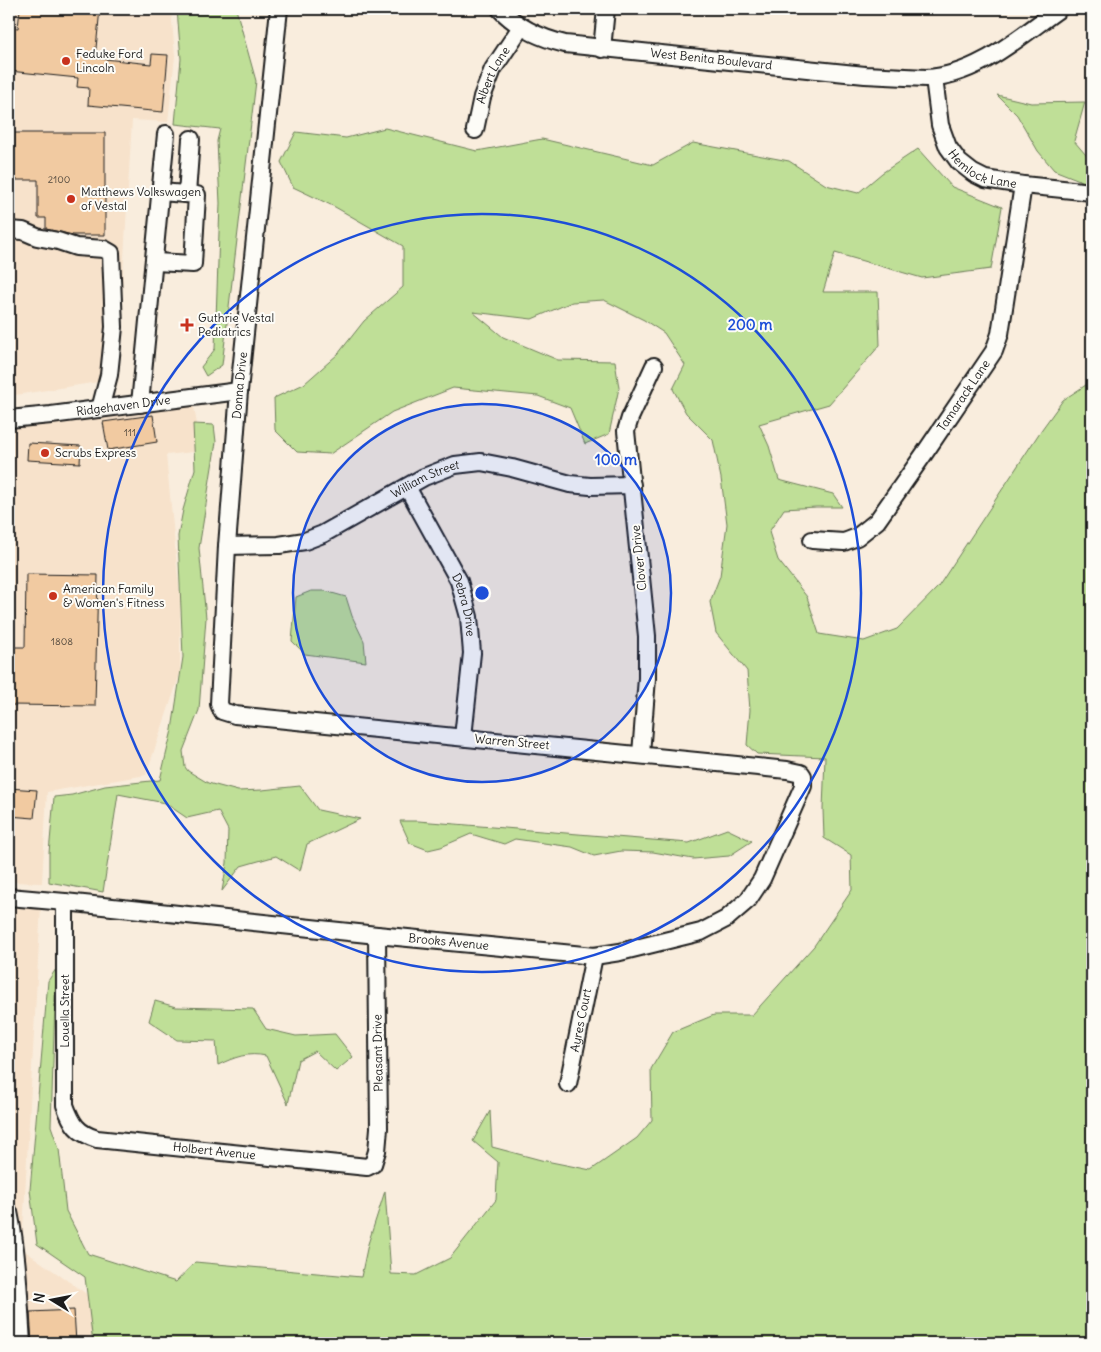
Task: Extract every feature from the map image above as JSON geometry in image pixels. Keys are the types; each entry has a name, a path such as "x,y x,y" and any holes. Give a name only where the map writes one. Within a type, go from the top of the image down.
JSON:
{"street":[{"name":"Donna Drive","path":"220,704 227,546 239,391 279,9"},
{"name":"West Benita Boulevard","path":"500,9 520,26 544,39 564,44 865,75 934,78 964,70 998,53 1059,9"},
{"path":"602,49 606,9"},
{"name":"Albert Lane","path":"475,130 482,97 493,69 520,26"},
{"name":"Hemlock Lane","path":"934,78 940,125 948,147 959,162 973,174 1022,185 1092,192"},
{"path":"140,404 166,134"},
{"path":"155,262 193,264 191,138"},
{"name":"Tamarack Lane","path":"812,540 844,542 857,537 877,521 994,351 1000,334 1022,185"},
{"path":"161,192 192,194"},
{"path":"9,230 23,231 37,237 76,247 104,249 111,253 114,327 109,375 100,409"},
{"name":"Clover Drive","path":"641,754 647,678 647,636 626,431 654,366"},
{"name":"Ridgehaven Drive","path":"9,419 239,391"},
{"name":"William Street","path":"227,546 280,545 305,541 323,534 424,477 455,465 481,462 512,468 570,484 590,486 632,485"},
{"name":"Debra Drive","path":"407,487 459,581 469,617 472,653 463,737"},
{"name":"Warren Street","path":"220,704 222,711 235,715 787,770 800,773 803,776 803,782"},
{"name":"Brooks Avenue","path":"9,898 65,902 377,936 594,956 620,952 701,932 726,919 748,900 762,879 803,782"},
{"name":"Louella Street","path":"65,902 65,1105 70,1119"},
{"name":"Pleasant Drive","path":"367,1167 373,1164 377,1152 380,1128 377,936"},
{"name":"Ayres Court","path":"568,1084 594,956"},
{"name":"Holbert Avenue","path":"70,1119 84,1135 97,1139 367,1167"},
{"path":"9,1212 18,1273 22,1343"}],"shaded area":[{"path":"9,9 171,9 175,56 168,122 132,120 117,379 9,396"},
{"path":"193,402 202,451 166,455 180,597 180,674 146,775 47,792 42,883 9,882 9,428"},
{"path":"9,905 41,906 22,1249 157,1343 9,1343"}],"green space":[{"path":"177,9 236,9 256,81 222,365 206,376 201,367 215,349 220,203 217,141 220,129 175,124 181,59"},
{"path":"997,95 1031,103 1085,102 1074,141 1092,162 1092,181 1087,183 1054,170 1038,151 1017,115"},
{"path":"385,128 477,151 542,139 653,165 693,143 789,161 826,185 858,193 882,173 918,149 952,187 1002,207 991,269 922,278 835,253 823,292 878,292 880,345 829,404 759,424 769,446 779,480 833,494 842,507 784,509 769,532 778,560 807,597 819,634 864,641 897,629 938,587 1063,400 1092,381 1092,1343 93,1343 85,1277 37,1244 30,1190 48,981 56,969 51,1126 59,1149 66,1211 88,1254 176,1282 195,1262 361,1277 368,1244 385,1191 391,1274 416,1275 450,1258 496,1200 498,1162 473,1141 490,1111 492,1147 541,1160 591,1170 637,1138 652,1120 651,1069 673,1032 714,1015 752,1015 814,946 852,890 851,855 824,838 825,757 757,754 747,745 750,710 747,671 716,633 710,602 720,576 727,524 721,478 713,440 686,413 673,389 685,365 664,333 644,320 604,300 572,302 532,319 473,312 503,337 558,360 615,361 619,388 609,434 585,444 570,408 538,396 453,388 392,412 330,454 297,452 275,430 274,398 304,384 338,354 364,321 403,287 403,246 335,207 293,187 281,162 296,132 346,138"},
{"path":"193,424 214,425 216,442 199,548 206,618 199,710 183,751 185,767 188,771 208,783 238,791 300,786 318,810 360,819 307,844 300,871 276,856 241,866 222,891 227,863 228,830 218,811 187,818 165,803 118,794 103,892 49,882 49,853 54,797 72,795 105,786 160,780 172,730 183,657 178,536 183,510 195,469"},
{"path":"311,591 325,591 346,597 352,616 364,641 366,662 305,654 292,641 296,597"},
{"path":"400,821 689,843 727,829 752,841 729,856 693,859 653,852 621,851 594,856 572,847 515,839 504,844 471,834 441,847 428,850 410,843"},
{"path":"155,1001 176,1007 253,1009 266,1029 296,1036 335,1034 353,1057 336,1071 315,1051 298,1060 288,1104 266,1056 242,1056 218,1065 216,1041 177,1040 149,1021"}],"building":[{"name":"Feduke Ford Lincoln","path":"20,9 100,9 95,58 151,64 152,54 168,55 163,112 88,105 89,88 77,87 78,78 9,71 10,27 18,28"},
{"name":"Matthews Volkswagen of Vestal","path":"14,133 105,133 105,235 73,235 46,229 46,218 38,218 38,180 14,180"},
{"path":"153,415 157,442 108,450 103,422"},
{"path":"28,443 81,446 80,463 27,460"},
{"path":"26,574 98,575 95,706 10,705 12,647 25,647"},
{"path":"9,788 37,790 34,818 9,816"},
{"path":"74,1310 76,1343 32,1343 30,1312"}],"place":[{"name":"Feduke Ford Lincoln","path":"66,61"},
{"name":"Matthews Volkswagen of Vestal","path":"71,199"},
{"name":"Guthrie Vestal Pediatrics","path":"187,325"},
{"name":"Scrubs Express","path":"45,453"},
{"name":"American Family & Women's Fitness","path":"53,596"}]}
